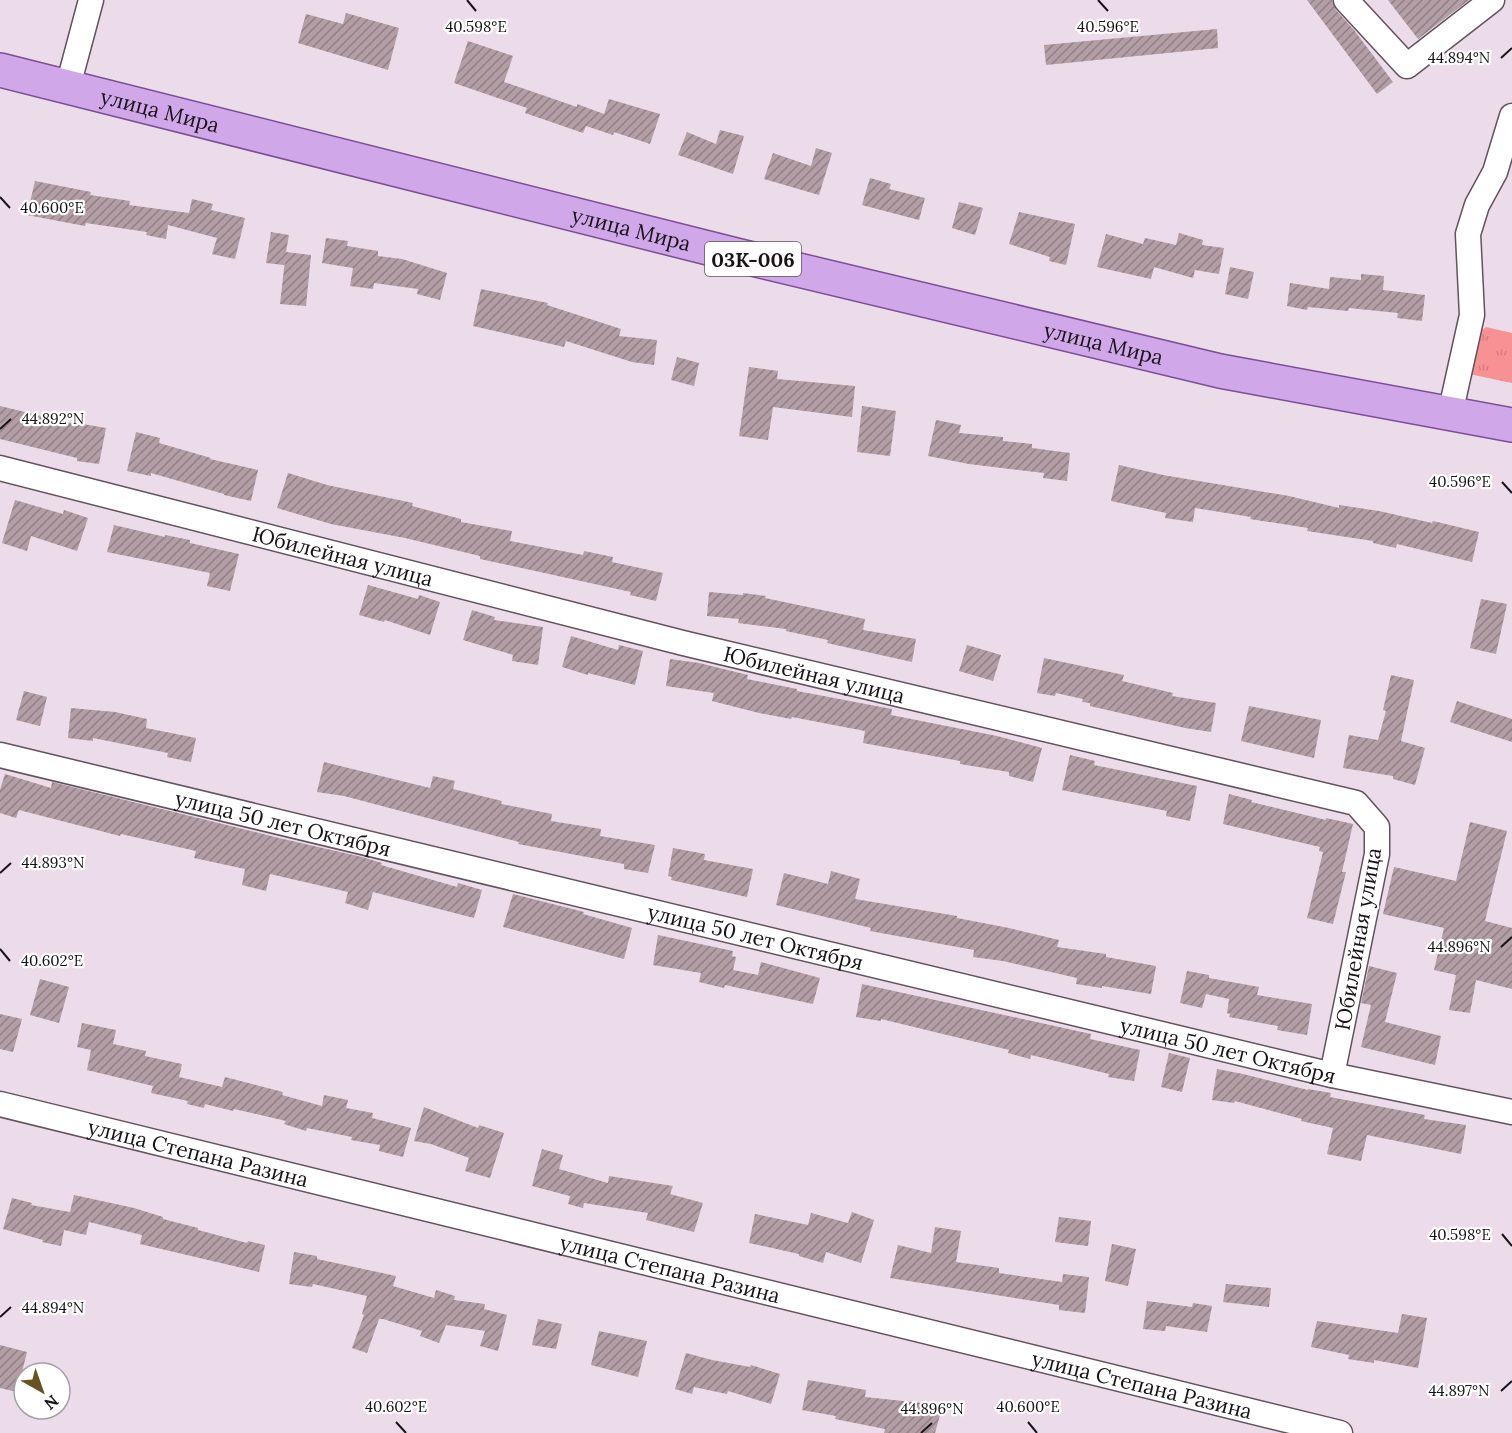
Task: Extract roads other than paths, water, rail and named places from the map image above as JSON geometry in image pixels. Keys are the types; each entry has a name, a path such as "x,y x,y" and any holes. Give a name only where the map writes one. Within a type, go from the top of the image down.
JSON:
{"main road":[{"name":"улица Мира","path":"0,70 736,255 1209,368 1512,425"}],"street":[{"path":"68,87 91,0"},
{"path":"1346,0 1407,66 1492,0"},
{"path":"1450,414 1472,315 1468,234 1477,205 1495,172 1512,116"},
{"name":"Юбилейная улица","path":"0,468 683,643 1356,803 1377,826 1377,854 1332,1075"},
{"name":"улица 50 лет Октября","path":"0,755 1332,1075 1512,1112"},
{"name":"улица Степана Разина","path":"0,1104 1340,1433"}]}
